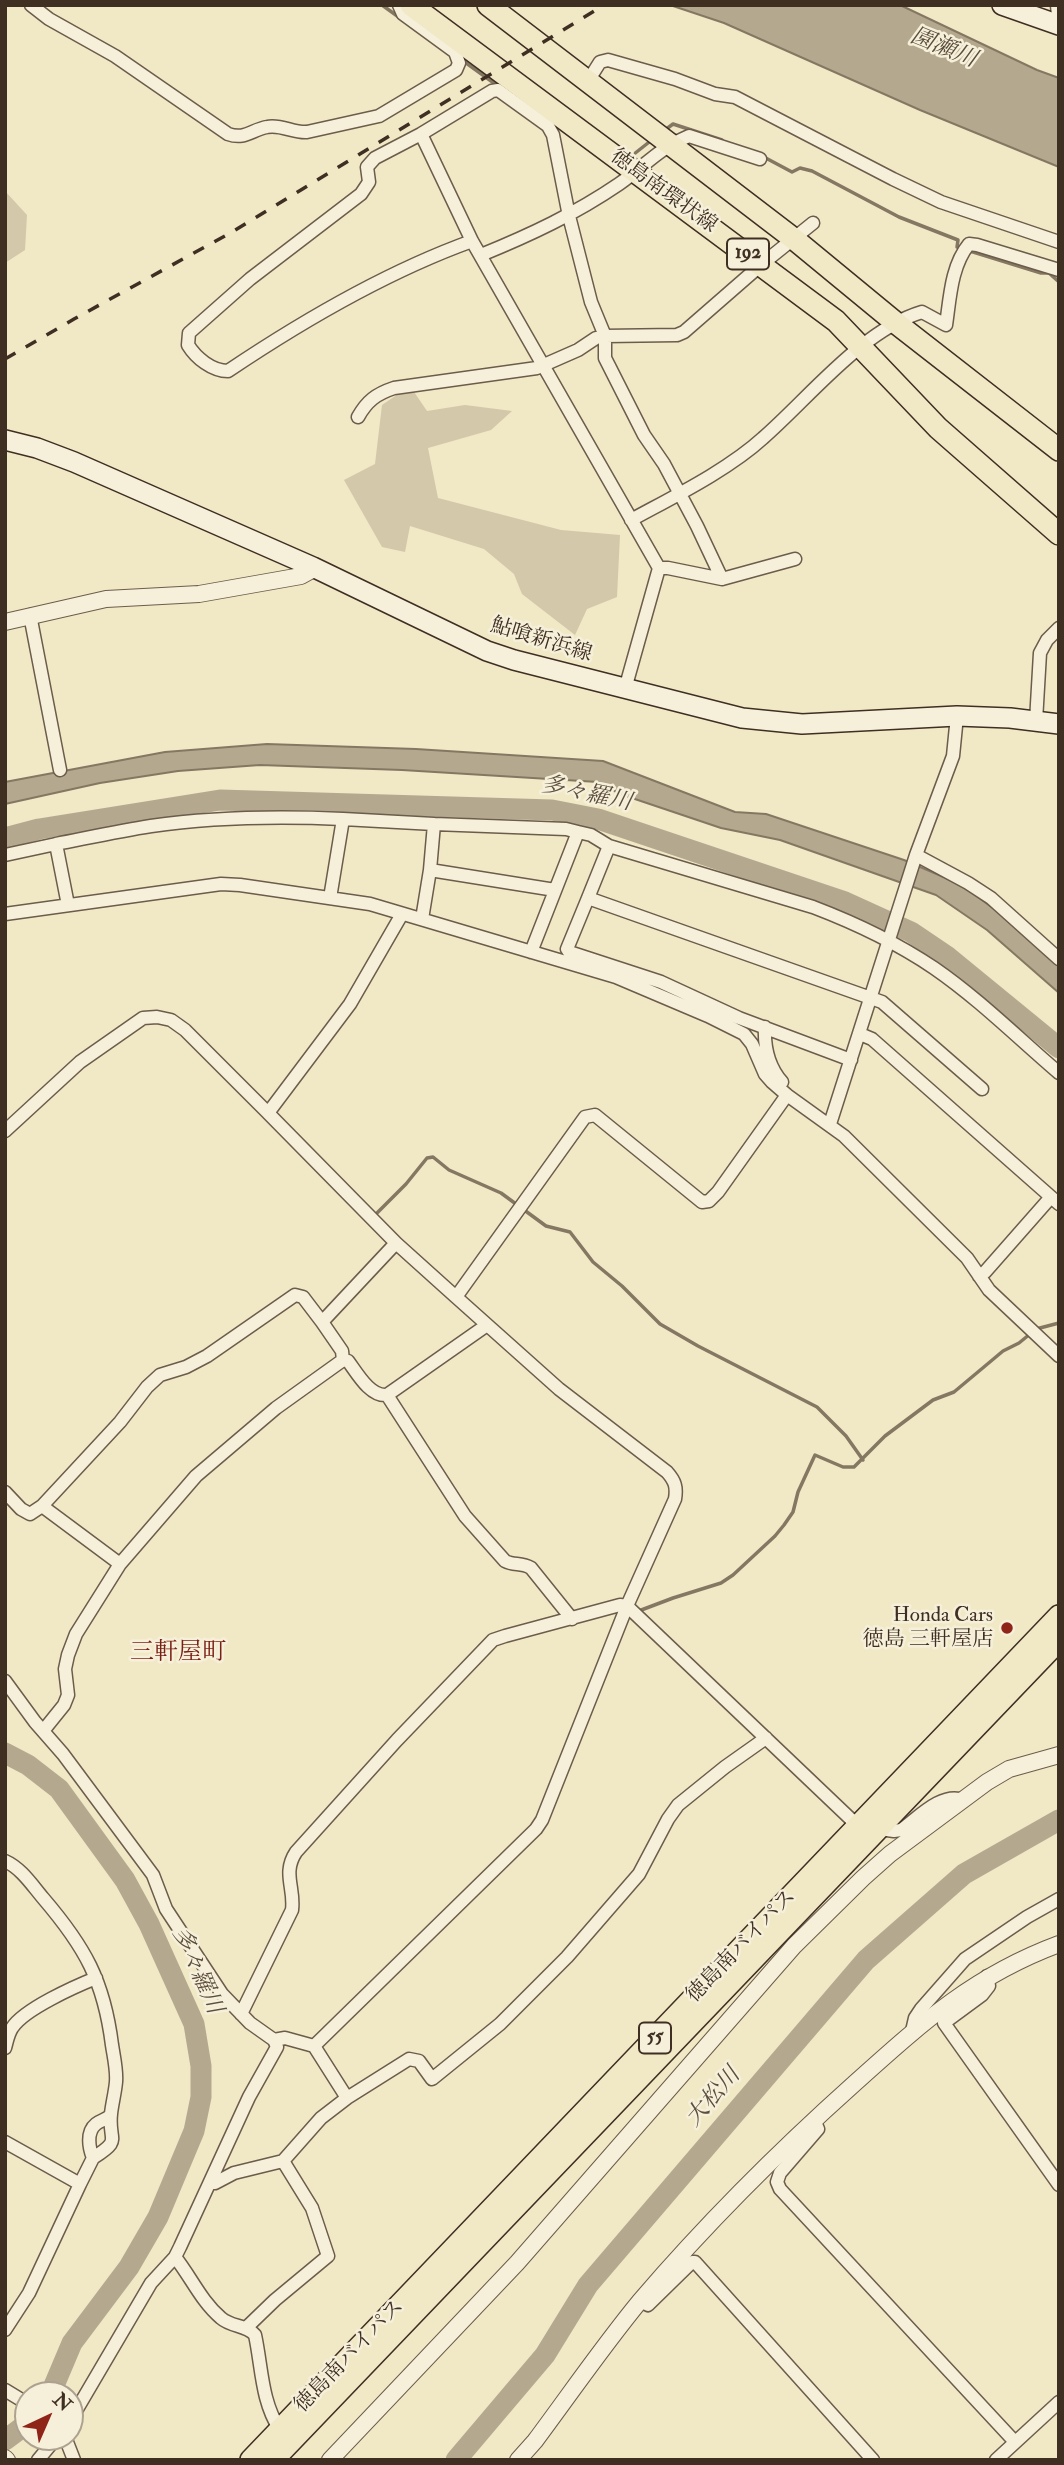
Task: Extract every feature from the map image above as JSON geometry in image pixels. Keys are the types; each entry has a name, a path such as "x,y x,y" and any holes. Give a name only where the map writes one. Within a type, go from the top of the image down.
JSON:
{"highway":[{"name":"徳島南環状線","path":"411,5 836,321 938,428 1059,534"},
{"name":"徳島南環状線","path":"488,5 794,239 896,323 1059,450"},
{"name":"徳島南バイパス","path":"273,2460 868,1827 1059,1616"},
{"name":"徳島南バイパス","path":"251,2460 868,1827 1059,1640"}],"main road":[{"path":"1002,5 1058,16"},
{"name":"鮎喰新浜線","path":"5,440 74,462 313,567 487,651 514,660 742,718 774,723 957,716 1059,724"}],"street":[{"path":"31,5 49,19 115,56 228,134 238,137 267,127 278,126 307,132 366,120 379,116 456,70 460,63 454,52 403,14 398,5"},
{"path":"1029,5 1058,16"},
{"path":"588,82 600,61 608,60 675,79 715,94 735,97 893,180 942,202 1059,242"},
{"path":"472,241 352,296 228,371 221,371 198,358 188,345 189,333 250,279 361,194 369,182 367,167 375,158 498,90 548,126 591,302 605,336 605,358 644,435 680,494 722,579"},
{"path":"421,134 472,241 541,366 659,568 625,689"},
{"path":"481,255 569,216 670,144 690,136 760,159"},
{"path":"358,417 376,394 394,388 541,366 578,351 596,338 605,336 677,335 684,332 813,223"},
{"path":"631,520 680,494 762,440 861,347 896,323 922,312 946,325 952,283 961,254 969,244 977,244 1059,270"},
{"path":"659,568 722,579 795,559"},
{"path":"5,622 106,598 199,594 301,576 310,572 313,567"},
{"path":"30,615 60,770"},
{"path":"1036,721 1040,653 1047,640 1059,628"},
{"path":"831,1121 916,858 953,756 957,716"},
{"path":"5,855 151,826 224,819 294,817 566,829 591,835 609,846 813,907 845,919 876,936 890,939 951,981 1059,1073"},
{"path":"330,898 343,819"},
{"path":"422,919 435,824"},
{"path":"531,952 578,832"},
{"path":"56,844 68,905"},
{"path":"609,846 567,949 569,951 660,982 851,1060"},
{"path":"916,858 968,883 990,898 1059,959"},
{"path":"429,870 555,890"},
{"path":"5,914 220,884 370,904 644,988 735,1029 744,1034 752,1044 765,1074 787,1096 831,1121"},
{"path":"588,898 882,1002 982,1089"},
{"path":"268,1113 350,1004 402,914"},
{"path":"5,1131 80,1062 143,1018 171,1020 185,1030 396,1243 559,1389 674,1480 676,1499 627,1606 542,1821 314,2046"},
{"path":"765,1027 769,1061 784,1084 831,1121 967,1258 989,1290 1059,1356"},
{"path":"860,1034 872,1040 1055,1200 979,1276"},
{"path":"456,1297 585,1117 595,1115 702,1202 709,1201 718,1192 787,1096"},
{"path":"321,1322 396,1243"},
{"path":"5,1492 21,1509 30,1514 42,1506 160,1375 186,1367 207,1356 295,1295 303,1297 342,1351 343,1360"},
{"path":"343,1360 348,1362 373,1392 380,1396 387,1395 486,1325"},
{"path":"43,1731 64,1706 68,1695 65,1669 76,1634 120,1564 195,1476 276,1408 343,1360"},
{"path":"387,1395 465,1516 505,1561 512,1565 523,1563 531,1568 572,1619"},
{"path":"42,1506 120,1564"},
{"path":"241,2014 292,1910 294,1898 289,1872 290,1862 296,1852 397,1740 493,1640 620,1605 627,1606 766,1738 868,1827 901,1830 945,1798 954,1796 963,1800"},
{"path":"5,1681 153,1875 166,1909 222,1994 241,2014 274,2040 277,2047 249,2097 175,2257 139,2300 84,2396"},
{"path":"210,2182 215,2183 234,2173 283,2161 312,2127 347,2098 408,2059 419,2062 432,2079 500,2024 559,1966 639,1874 678,1805 766,1738"},
{"path":"330,2460 517,2263 794,1946 881,1862 963,1800 1009,1769 1059,1755"},
{"path":"5,1861 21,1873 74,1935 104,2000 116,2065 111,2115 112,2143 93,2158 34,2283 5,2330"},
{"path":"912,2031 915,2018 921,2009 965,1959 1059,1899"},
{"path":"518,2460 640,2301 746,2187 814,2120 912,2031 962,1992 1026,1956 1059,1944"},
{"path":"987,1976 989,1986 982,1996 944,2023 1059,2185"},
{"path":"5,2048 11,2029 23,2017 96,1978"},
{"path":"274,2040 285,2038 314,2046 347,2098"},
{"path":"93,2158 89,2138 93,2128 111,2115"},
{"path":"814,2120 818,2129 780,2173 777,2182 780,2189 1015,2442"},
{"path":"5,2142 80,2184"},
{"path":"246,2329 275,2300 328,2256 312,2208 283,2161"},
{"path":"175,2257 211,2308 234,2327 246,2329 255,2335 260,2374 270,2410 280,2430"},
{"path":"640,2301 648,2305 695,2262 873,2460"},
{"path":"996,2460 1059,2402"}],"shaded area":[{"path":"5,191 27,215 25,250 5,263"},
{"path":"410,386 427,411 465,405 512,411 491,430 428,448 438,498 561,530 620,535 617,597 587,609 575,635 522,594 514,574 484,549 410,526 405,552 382,547 344,480 375,464 382,405"}],"water":[{"name":"園瀬川","path":"670,5 900,5 1059,78 1059,167 920,110 724,23"},
{"path":"267,744 416,749 603,761 735,812 766,814 904,860 962,885 1010,921 1059,964 1059,993 987,930 936,895 780,840 721,828 620,794 598,782 402,770 260,765 178,771 100,783 5,804 5,782 165,752"}],"waterway":[{"path":"382,5 400,18"},
{"path":"462,60 498,86"},
{"path":"665,130 673,124 722,140"},
{"path":"629,158 653,139"},
{"path":"762,156 792,172 800,168 812,171 899,217 958,240 957,247 1041,273 1049,273 1059,282"},
{"name":"多々羅川","path":"5,838 39,829 220,800 552,810 598,819 845,902 911,932 948,957 1059,1048"},
{"path":"375,1215 427,1158 433,1157 449,1170 501,1193 546,1226 570,1232 593,1262 660,1324 817,1407 846,1436 863,1460"},
{"path":"1036,1329 1059,1323"},
{"path":"636,1612 721,1583 733,1575 775,1536 793,1512 798,1492 815,1455 843,1467 854,1467 885,1436 933,1400 954,1392 1003,1351 1030,1334"},
{"name":"多々羅川","path":"5,1753 28,1765 59,1789 125,1880 149,1924 194,2024 201,2066 201,2097 194,2131 158,2217 129,2267 72,2343 56,2381"},
{"name":"大松川","path":"456,2460 545,2355 588,2285 866,1960 964,1874 1059,1820"},
{"name":"多々羅川","path":"5,2440 14,2433"}],"railway":[{"path":"5,359 232,232 604,5"}],"place":[{"name":"Honda Cars 徳島 三軒屋店","path":"1007,1628"}],"district":[{"name":"三軒屋町","path":"178,1654"}]}
